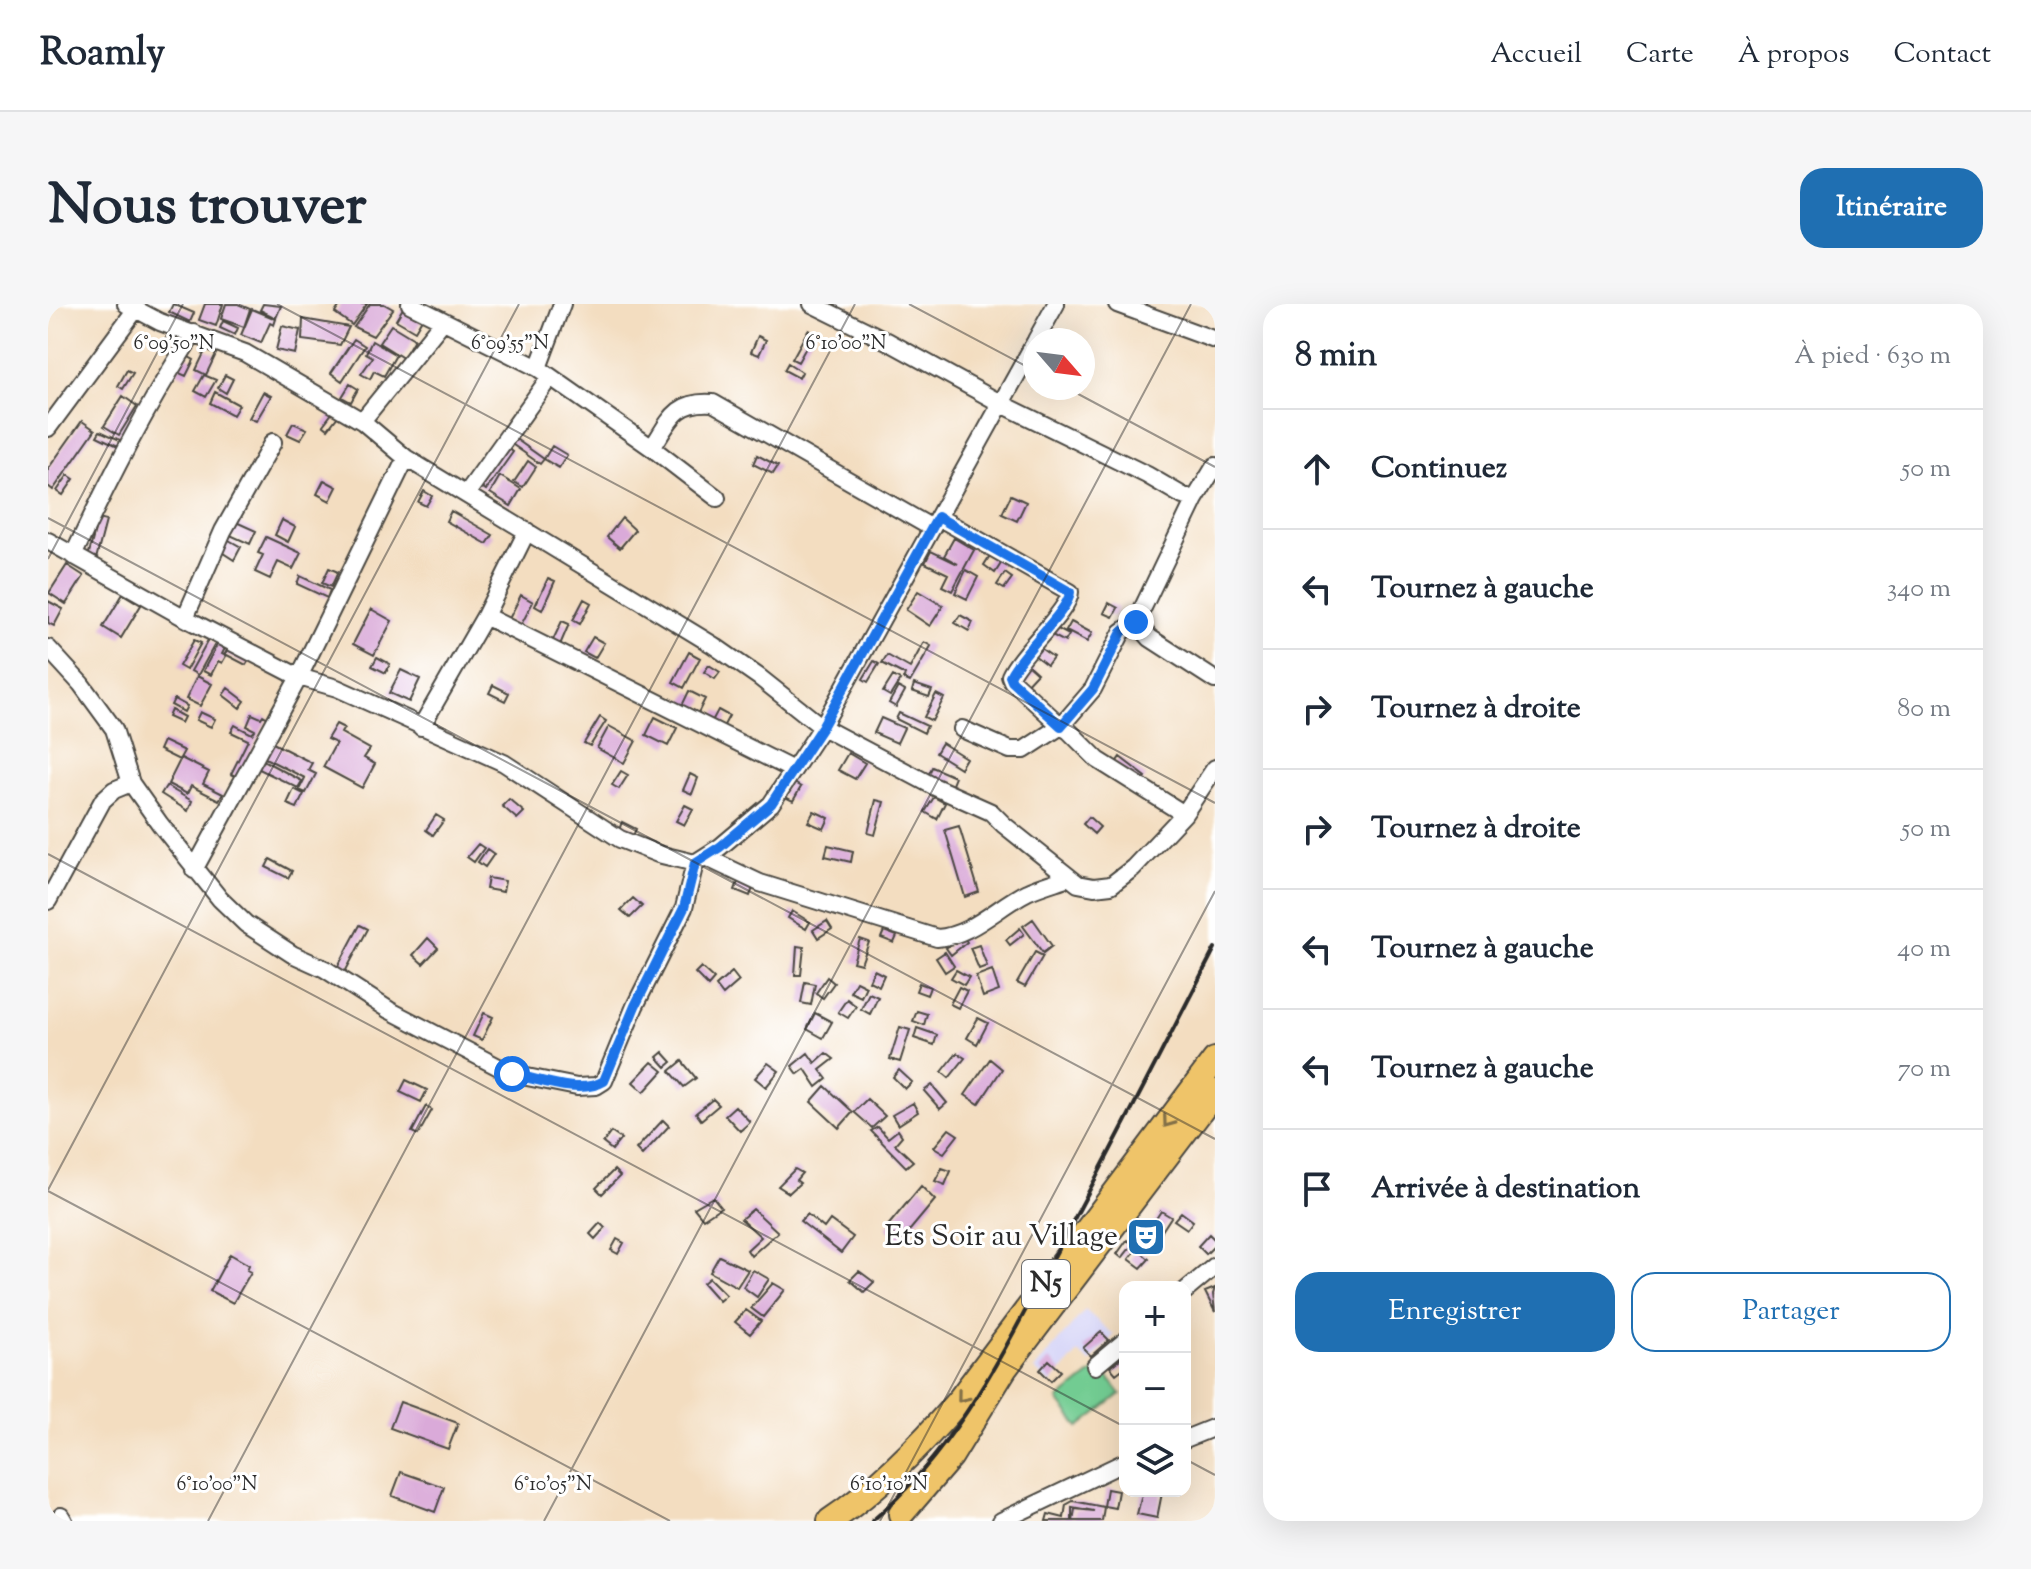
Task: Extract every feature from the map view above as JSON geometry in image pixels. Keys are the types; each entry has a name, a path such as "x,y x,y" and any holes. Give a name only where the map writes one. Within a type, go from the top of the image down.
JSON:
{"highway":[{"name":"N5","path":"830,1521 864,1496 930,1435 961,1398 1215,1060"},
{"name":"N5","path":"900,1518 951,1456 1005,1368 1215,1092"},
{"path":"852,1521 853,1511 870,1493 884,1493 895,1501 900,1518"}],"street":[{"path":"160,322 165,304"},
{"path":"410,304 544,373 652,448 717,498"},
{"path":"467,493 544,373 562,304"},
{"path":"812,304 1002,404 1147,475 1183,496 1195,499"},
{"path":"1043,328 1056,304"},
{"path":"1117,304 1215,340"},
{"path":"48,428 131,306 160,322 245,353 362,421 406,458 713,645 822,727 935,787 991,812 1078,884 1094,887 1111,885 1154,847 1184,814 1215,768"},
{"path":"362,421 443,321"},
{"path":"73,556 115,466 162,381 194,333"},
{"path":"48,648 81,684 114,729 131,783 194,870 246,924 389,1010 512,1074 577,1087 596,1086 604,1081 635,1006 684,908 700,860 771,804 822,727 1023,365"},
{"path":"652,448 678,409 696,402 713,403 1070,592 1071,597 1066,605 1032,643 1010,676 1012,681 1098,760 1184,814"},
{"path":"185,618 223,531 273,442"},
{"path":"194,870 299,677 406,458"},
{"path":"962,729 1010,750 1024,750 1061,726 1093,689 1122,632 1136,622 1195,499 1215,466"},
{"path":"421,727 485,616 527,531"},
{"path":"48,541 185,618 299,677 337,688 504,763 620,839 658,854 700,860 760,883 937,938 950,938 1025,893 1069,877"},
{"path":"485,616 793,770"},
{"path":"1136,622 1150,638 1215,680"},
{"path":"48,901 103,800 114,790 131,783"},
{"path":"1191,1286 1215,1266"},
{"path":"1095,1366 1119,1346"},
{"path":"1191,1437 1215,1427"},
{"path":"1001,1521 1119,1465"}],"shaded area":[{"path":"1085,1310 1114,1335 1090,1363 1078,1353 1050,1384 1034,1370"}],"green space":[{"path":"1100,1367 1119,1391 1119,1396 1079,1427 1058,1400"}],"building":[{"path":"173,304 194,313 190,322 169,312"},
{"path":"205,304 223,304 216,326 199,320"},
{"path":"226,304 238,304 250,309 244,327 221,319"},
{"path":"263,304 281,306 276,318 260,310"},
{"path":"341,304 367,304 352,325 335,313"},
{"path":"370,304 384,304 393,309 373,336 354,327"},
{"path":"403,308 422,319 415,331 396,320"},
{"path":"252,309 276,319 274,325 270,323 261,343 241,335"},
{"path":"303,319 349,327 340,345 302,340"},
{"path":"223,321 238,328 235,335 220,328"},
{"path":"391,325 414,339 403,358 379,343"},
{"path":"282,326 300,330 295,354 276,350"},
{"path":"808,330 814,333 798,362 792,359"},
{"path":"758,336 766,340 759,355 751,352"},
{"path":"354,339 365,346 342,381 331,373"},
{"path":"372,341 396,355 384,376 374,371 370,379 361,374 373,357 366,353"},
{"path":"206,349 216,354 206,375 196,370"},
{"path":"185,355 194,360 186,376 177,372"},
{"path":"788,363 802,372 799,378 784,370"},
{"path":"127,370 133,373 123,389 118,386"},
{"path":"204,375 216,380 206,397 195,391"},
{"path":"225,375 233,379 226,393 218,388"},
{"path":"350,384 358,389 351,402 342,397"},
{"path":"215,392 239,405 233,415 210,403"},
{"path":"263,392 271,396 256,421 249,418"},
{"path":"123,396 137,406 119,435 104,426"},
{"path":"333,412 338,416 328,429 323,425"},
{"path":"82,421 95,430 53,490 48,486 48,469"},
{"path":"293,423 307,429 300,440 287,434"},
{"path":"100,431 120,440 118,446 97,436"},
{"path":"513,437 544,459 540,464 509,442"},
{"path":"503,444 513,452 486,490 476,483"},
{"path":"552,446 567,455 559,468 544,459"},
{"path":"757,455 778,466 773,474 753,464"},
{"path":"528,461 536,467 523,487 514,482"},
{"path":"68,475 74,479 63,495 57,491"},
{"path":"500,476 521,489 511,506 490,493"},
{"path":"324,480 337,487 330,501 317,494"},
{"path":"424,491 432,496 426,506 418,502"},
{"path":"1011,495 1026,502 1017,521 1002,514"},
{"path":"451,511 493,535 487,544 446,521"},
{"path":"622,518 635,530 620,548 607,537"},
{"path":"98,519 106,521 96,559 88,557"},
{"path":"282,520 295,527 288,542 275,535"},
{"path":"236,522 256,531 250,544 230,535"},
{"path":"266,537 301,553 293,569 278,562 270,579 255,572 263,555 258,553"},
{"path":"954,538 974,550 952,591 942,586 948,574 925,563 931,551 958,564 944,556"},
{"path":"227,539 241,547 234,560 220,551"},
{"path":"991,554 1002,562 995,573 984,565"},
{"path":"67,565 84,576 66,604 49,593"},
{"path":"329,568 338,572 331,587 322,583"},
{"path":"966,570 978,577 967,599 955,593"},
{"path":"1005,573 1012,578 1004,589 997,585"},
{"path":"300,576 330,590 327,598 297,584"},
{"path":"548,578 555,581 542,610 535,606"},
{"path":"918,591 943,606 930,626 906,610"},
{"path":"123,594 141,605 121,638 103,627"},
{"path":"521,595 533,602 520,627 508,621"},
{"path":"584,599 591,603 580,624 573,620"},
{"path":"48,601 63,609 54,626 48,623"},
{"path":"1109,603 1118,608 1113,617 1104,613"},
{"path":"371,609 392,621 374,655 353,644"},
{"path":"960,615 973,622 969,631 955,623"},
{"path":"562,621 569,624 560,645 552,642"},
{"path":"1071,622 1092,633 1087,642 1066,631"},
{"path":"1054,627 1069,635 1065,642 1050,634"},
{"path":"593,637 604,643 595,658 584,652"},
{"path":"194,640 201,643 186,670 179,666"},
{"path":"208,640 215,644 198,675 191,671"},
{"path":"924,642 931,646 910,682 903,679 905,675 882,663 887,655 910,668"},
{"path":"218,643 225,648 222,654 226,656 222,663 218,661 211,675 203,671"},
{"path":"229,646 251,657 246,665 225,654"},
{"path":"1039,647 1053,657 1047,665 1034,655"},
{"path":"689,652 700,658 684,688 673,682"},
{"path":"377,657 390,664 386,673 372,666"},
{"path":"874,661 879,664 868,682 863,679"},
{"path":"1027,664 1037,673 1023,688 1013,679"},
{"path":"709,665 720,672 715,679 704,672"},
{"path":"401,670 420,679 409,702 389,693"},
{"path":"197,676 212,684 200,706 186,699"},
{"path":"893,676 900,680 890,696 883,692"},
{"path":"914,684 932,690 929,697 912,691"},
{"path":"493,685 509,693 505,701 489,693"},
{"path":"898,687 905,691 896,707 889,703"},
{"path":"228,688 245,701 240,708 223,695"},
{"path":"689,691 705,699 695,719 679,712"},
{"path":"936,694 944,698 932,721 924,717"},
{"path":"174,699 187,706 184,712 171,705"},
{"path":"171,710 184,717 181,723 168,717"},
{"path":"718,710 729,716 721,731 710,725"},
{"path":"200,712 215,719 211,727 196,720"},
{"path":"899,713 927,726 924,733 896,719"},
{"path":"252,714 268,718 238,777 231,774 248,740 231,732 235,725 252,734 255,730 247,726"},
{"path":"600,717 606,721 590,746 584,743"},
{"path":"655,717 677,728 668,746 646,735"},
{"path":"881,718 904,728 897,743 874,733"},
{"path":"336,724 344,728 341,733 370,749 364,758 375,764 362,788 323,767 336,743 327,739"},
{"path":"609,726 636,741 624,763 597,748"},
{"path":"163,741 184,751 179,760 159,750"},
{"path":"269,741 312,763 308,770 316,774 306,793 299,790 305,778 261,756"},
{"path":"942,743 966,758 960,768 936,753"},
{"path":"848,753 865,763 855,779 838,770"},
{"path":"1120,757 1146,777 1141,783 1115,764"},
{"path":"181,758 209,772 203,784 223,794 219,800 191,786 187,794 168,784"},
{"path":"259,758 302,781 298,788 255,767"},
{"path":"932,767 955,777 951,787 928,776"},
{"path":"621,771 628,775 619,789 612,785"},
{"path":"690,774 698,778 692,794 683,790"},
{"path":"789,780 801,787 793,801 781,795"},
{"path":"166,786 192,801 188,811 161,794"},
{"path":"294,789 304,794 297,808 287,804"},
{"path":"934,797 945,803 937,819 925,812"},
{"path":"509,799 524,812 517,819 502,806"},
{"path":"876,800 884,802 875,835 868,833"},
{"path":"685,805 693,809 684,825 676,821"},
{"path":"814,811 829,818 824,829 808,822"},
{"path":"436,815 444,820 433,835 426,830"},
{"path":"1089,817 1100,827 1094,834 1083,824"},
{"path":"622,822 636,829 633,836 619,830"},
{"path":"959,826 979,892 965,897 945,830"},
{"path":"478,844 484,848 474,862 467,857"},
{"path":"828,845 853,851 851,862 825,856"},
{"path":"487,849 494,854 485,867 478,862"},
{"path":"270,859 292,871 288,878 266,867"},
{"path":"488,878 505,881 503,892 486,889"},
{"path":"738,882 753,888 750,896 735,890"},
{"path":"633,898 642,906 630,918 621,910"},
{"path":"792,911 810,922 806,929 788,918"},
{"path":"1033,919 1052,946 1043,953 1023,926"},
{"path":"827,921 832,929 818,938 813,930"},
{"path":"360,925 368,929 344,974 336,970"},
{"path":"1020,928 1024,934 1010,945 1006,940"},
{"path":"884,931 897,936 894,943 881,938"},
{"path":"962,935 967,942 951,955 946,948"},
{"path":"428,938 438,948 423,964 413,955"},
{"path":"860,939 869,942 861,964 853,962"},
{"path":"979,945 987,966 979,969 970,948"},
{"path":"797,946 804,947 801,975 795,975"},
{"path":"945,952 954,966 945,972 936,958"},
{"path":"1035,952 1043,956 1025,987 1017,983"},
{"path":"701,967 714,979 708,986 695,973"},
{"path":"874,970 884,975 879,986 869,981"},
{"path":"956,970 969,977 964,985 951,978"},
{"path":"992,970 999,991 983,997 976,976"},
{"path":"732,972 739,981 723,995 716,986"},
{"path":"827,977 834,983 823,998 816,993"},
{"path":"856,981 866,986 861,997 850,992"},
{"path":"805,982 815,984 811,1005 801,1003"},
{"path":"919,983 930,987 927,995 916,991"},
{"path":"959,987 967,991 958,1008 950,1004"},
{"path":"869,993 878,997 870,1014 861,1009"},
{"path":"847,999 856,1006 848,1018 838,1012"},
{"path":"917,1011 927,1014 924,1025 913,1021"},
{"path":"484,1013 493,1017 482,1040 473,1036"},
{"path":"815,1013 832,1022 823,1038 807,1029"},
{"path":"978,1018 988,1023 977,1044 967,1038"},
{"path":"900,1027 910,1030 900,1062 890,1059"},
{"path":"917,1028 937,1035 934,1045 914,1038"},
{"path":"663,1052 672,1062 666,1067 657,1057"},
{"path":"808,1053 815,1063 826,1053 834,1059 820,1070 827,1079 817,1087 805,1069 798,1074 792,1066"},
{"path":"957,1053 965,1058 949,1078 942,1072"},
{"path":"990,1059 1002,1069 979,1104 965,1095"},
{"path":"682,1061 696,1078 684,1087 670,1071"},
{"path":"652,1062 663,1071 644,1092 633,1082"},
{"path":"768,1063 779,1071 766,1087 755,1078"},
{"path":"899,1070 912,1082 905,1089 893,1077"},
{"path":"406,1080 427,1090 421,1102 400,1092"},
{"path":"932,1085 947,1103 940,1109 924,1091"},
{"path":"825,1086 853,1112 839,1128 811,1102"},
{"path":"713,1099 719,1105 701,1120 696,1113"},
{"path":"867,1099 885,1116 872,1128 854,1112"},
{"path":"913,1103 918,1112 898,1125 892,1115"},
{"path":"426,1106 432,1110 418,1135 412,1132"},
{"path":"735,1106 750,1122 740,1131 725,1115"},
{"path":"663,1120 669,1126 642,1155 636,1149"},
{"path":"878,1127 888,1138 898,1130 902,1136 895,1144 913,1161 906,1167 871,1131"},
{"path":"949,1129 958,1135 944,1153 934,1147"},
{"path":"611,1132 621,1139 612,1150 603,1143"},
{"path":"942,1168 951,1171 945,1185 935,1181"},
{"path":"795,1169 802,1173 796,1180 800,1183 789,1193 778,1186"},
{"path":"614,1170 620,1176 602,1194 596,1188"},
{"path":"921,1186 935,1200 900,1242 886,1228"},
{"path":"713,1197 721,1207 703,1219 694,1208"},
{"path":"753,1209 778,1232 751,1256 747,1250 761,1237 741,1219"},
{"path":"1161,1211 1171,1217 1162,1231 1152,1225"},
{"path":"1181,1212 1193,1221 1187,1229 1174,1220"},
{"path":"807,1214 824,1228 830,1220 853,1237 841,1253 800,1221"},
{"path":"600,1223 605,1228 595,1239 590,1234"},
{"name":"Ets Soir au Village","path":"1138,1230 1157,1240 1155,1244 1136,1234"},
{"path":"1209,1234 1215,1245 1206,1254 1198,1246"},
{"path":"617,1239 624,1243 618,1254 611,1250"},
{"path":"1127,1240 1133,1244 1122,1258 1117,1254"},
{"path":"1137,1249 1149,1259 1141,1268 1129,1259"},
{"path":"230,1254 249,1265 247,1270 251,1272 233,1303 210,1291"},
{"path":"719,1256 748,1270 737,1287 710,1272"},
{"path":"753,1270 769,1279 757,1297 743,1287"},
{"path":"859,1271 874,1282 864,1292 850,1280"},
{"path":"709,1278 726,1295 719,1301 703,1283"},
{"path":"773,1283 785,1290 763,1317 751,1308"},
{"path":"1215,1288 1213,1294 1215,1312 1205,1292"},
{"path":"746,1310 761,1321 750,1334 735,1322"},
{"path":"1101,1332 1109,1340 1091,1356 1083,1348"},
{"path":"1049,1360 1061,1371 1051,1381 1040,1370"},
{"path":"1119,1360 1119,1372 1116,1374 1110,1367"},
{"path":"400,1402 458,1423 448,1449 390,1428"},
{"path":"401,1472 444,1487 435,1512 392,1496"},
{"path":"1107,1489 1118,1491 1115,1508 1104,1506"},
{"path":"1141,1497 1161,1497 1157,1518 1137,1514"},
{"path":"1073,1501 1104,1507 1102,1521 1073,1521 1075,1509 1094,1511 1072,1507 1072,1521 1046,1521 1048,1514 1064,1518 1066,1505"}],"railway":[{"path":"872,1521 930,1462 955,1429 998,1360 1215,948"}],"place":[{"name":"Ets Soir au Village","path":"1146,1237"}],"route":[{"path":"512,1074 577,1087 596,1086 604,1081 635,1006 684,908 695,863 720,847 771,804 822,727 938,517 1070,592 1071,597 1066,605 1032,643 1010,676 1061,726 1093,689 1122,632 1136,622"}]}
